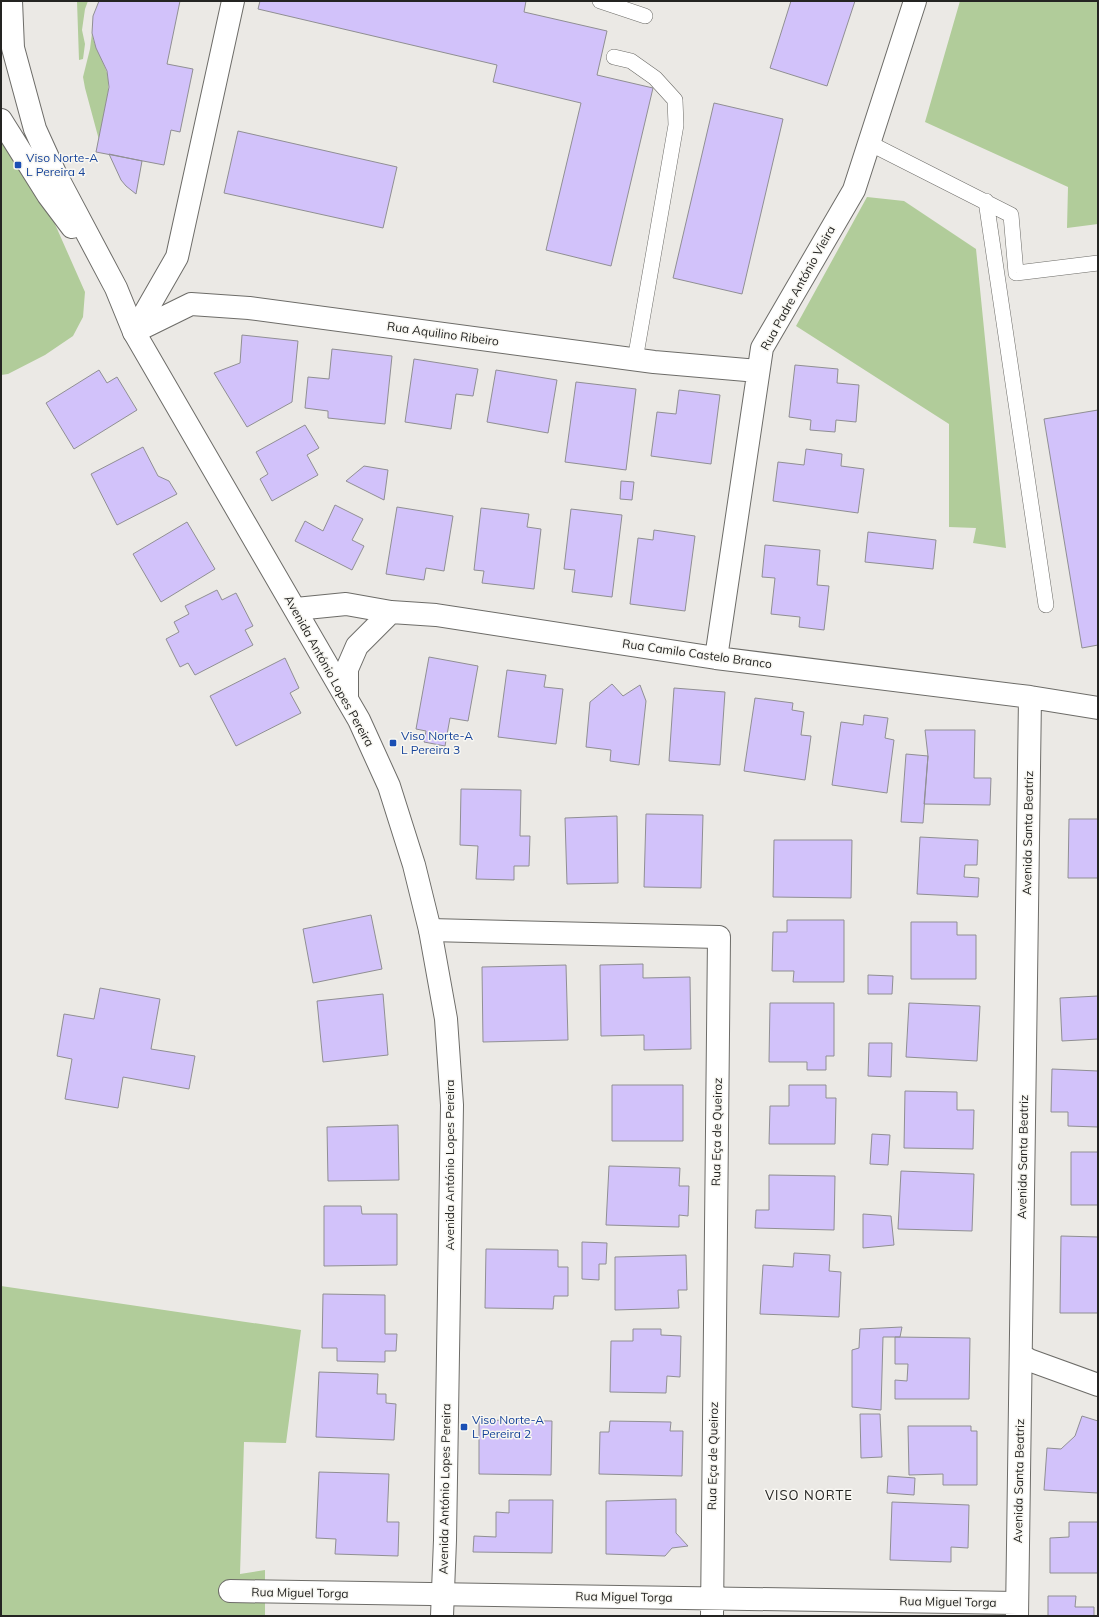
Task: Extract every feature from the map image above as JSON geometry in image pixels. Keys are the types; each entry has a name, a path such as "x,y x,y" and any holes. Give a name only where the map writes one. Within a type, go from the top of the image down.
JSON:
{"street":[{"name":"Avenida António Lopes Pereira","path":"11,1 12,48 35,129 116,288 134,332 359,720 389,786 414,864 430,930 446,1020 452,1105 445,1540 442,1606"},
{"path":"134,332 177,257 233,1"},
{"name":"Rua Padre António Vieira","path":"716,658 762,348 854,190 915,1"},
{"name":"Avenida António Lopes Pereira","path":"1,120 48,195 116,288"},
{"name":"Rua Aquilino Ribeiro","path":"134,332 191,304 249,308 635,360 758,371"},
{"name":"Rua Camilo Castelo Branco","path":"296,609 346,604 392,612 436,615 716,658 1030,697 1098,708"},
{"path":"347,699 348,669 357,646 392,612"},
{"name":"Avenida Santa Beatriz","path":"1017,1609 1030,697"},
{"name":"Rua Eça de Queiroz","path":"430,930 719,937 712,1607"},
{"path":"1021,1356 1098,1385"},
{"name":"Rua Miguel Torga","path":"230,1591 442,1606 1017,1609"}],"lane":[{"path":"600,1 645,16"},
{"path":"614,57 631,61 655,78 675,100 676,125 635,360"},
{"path":"869,143 1011,215 1016,273 1098,263"},
{"path":"986,201 1046,606"}],"green space":[{"path":"77,1 88,1 85,9 82,30 85,44 83,59 79,60"},
{"path":"960,1 1098,1 1098,224 1067,228 1068,187 925,122"},
{"path":"92,33 107,73 108,80 106,106 99,140 83,77 90,49"},
{"path":"1,129 39,188 85,292 83,317 73,336 45,355 8,374 1,375"},
{"path":"867,197 904,201 976,249 1006,548 973,543 976,528 949,527 949,424 796,326"},
{"path":"1,1286 301,1330 286,1443 244,1442 240,1574 265,1570 265,1616 1,1616"}],"building":[{"path":"99,1 180,1 167,64 193,69 180,132 171,130 164,165 96,152 109,87 107,71 96,48 92,33 93,16"},
{"path":"260,1 526,1 524,12 607,31 597,75 653,88 611,266 546,250 581,103 493,82 497,65 258,9"},
{"path":"791,1 855,1 827,86 770,68"},
{"path":"714,103 783,119 742,294 673,278"},
{"path":"238,131 397,167 383,228 224,193"},
{"path":"109,154 142,161 136,194 121,180"},
{"path":"242,335 298,341 292,402 247,427 214,373 240,363"},
{"path":"332,349 392,356 385,424 328,418 328,411 305,408 308,377 329,379"},
{"path":"414,359 478,369 473,396 456,394 451,429 405,422"},
{"path":"795,365 838,369 837,383 859,385 856,422 836,420 835,432 810,430 811,420 789,417"},
{"path":"99,370 107,383 117,377 137,410 74,449 46,403"},
{"path":"496,370 557,380 548,433 487,422"},
{"path":"576,382 636,389 626,470 565,462"},
{"path":"679,390 720,395 711,464 651,456 657,412 676,414"},
{"path":"1098,410 1098,645 1082,648 1044,419"},
{"path":"305,425 319,448 307,455 318,475 272,501 260,479 268,474 256,452"},
{"path":"143,447 158,476 169,481 177,494 117,525 91,474"},
{"path":"806,449 842,454 841,466 864,469 858,513 773,501 778,462 804,465"},
{"path":"364,466 388,470 384,500 346,481"},
{"path":"621,481 634,482 632,500 620,499"},
{"path":"335,505 363,519 352,540 364,546 352,570 295,541 305,521 323,531"},
{"path":"397,507 453,516 444,571 426,568 424,580 386,574"},
{"path":"481,508 529,514 527,527 541,529 534,589 482,583 484,571 474,570"},
{"path":"571,509 622,515 612,597 572,592 575,570 564,569"},
{"path":"187,522 215,569 161,602 133,554"},
{"path":"654,530 695,536 685,611 630,604 638,538 653,540"},
{"path":"868,532 936,540 933,569 865,562"},
{"path":"765,545 820,550 817,585 829,586 824,630 799,627 800,617 771,614 775,578 762,577"},
{"path":"217,590 222,600 236,593 253,626 245,630 253,645 195,675 188,663 180,667 166,639 179,632 174,622 189,614 185,606"},
{"path":"429,657 478,666 468,721 450,718 445,746 424,742 426,731 416,729"},
{"path":"285,658 299,688 290,693 301,713 236,746 210,696"},
{"path":"507,670 546,675 544,687 563,689 556,744 498,737"},
{"path":"612,684 623,696 640,685 646,701 639,765 610,761 611,750 586,747 590,702"},
{"path":"674,688 725,692 720,765 669,761"},
{"path":"755,698 793,703 792,710 804,712 801,735 811,736 805,780 744,771"},
{"path":"864,715 888,718 885,738 894,740 887,793 832,785 841,722 863,725"},
{"path":"925,730 975,730 974,778 991,778 990,805 924,804 928,756"},
{"path":"906,754 928,756 923,823 901,822"},
{"path":"461,789 521,790 520,836 530,836 529,866 514,866 514,880 476,879 478,846 460,845"},
{"path":"646,814 703,815 701,888 644,887"},
{"path":"617,816 618,883 567,884 565,818"},
{"path":"1069,819 1098,819 1098,878 1068,878"},
{"path":"920,837 978,840 977,865 965,865 964,877 979,878 978,897 917,894"},
{"path":"774,840 852,840 851,898 773,897"},
{"path":"371,915 382,969 313,983 303,929"},
{"path":"787,920 844,920 844,982 793,982 794,971 772,971 773,932 787,932"},
{"path":"911,922 957,922 957,935 976,935 976,979 911,979"},
{"path":"643,964 643,978 690,977 691,1049 644,1050 644,1035 601,1036 600,965"},
{"path":"566,965 568,1040 483,1042 482,967"},
{"path":"868,975 893,976 892,994 868,994"},
{"path":"100,988 160,999 151,1049 195,1056 189,1089 123,1077 118,1108 65,1099 72,1059 57,1056 64,1014 94,1019"},
{"path":"383,994 388,1055 323,1062 317,1001"},
{"path":"1098,996 1098,1039 1062,1041 1060,998"},
{"path":"770,1003 834,1003 834,1056 826,1056 826,1070 807,1070 807,1062 769,1062"},
{"path":"909,1003 980,1006 977,1061 906,1057"},
{"path":"869,1043 892,1043 891,1077 868,1076"},
{"path":"1052,1069 1098,1071 1098,1127 1068,1126 1068,1112 1051,1112"},
{"path":"612,1085 683,1085 683,1141 612,1141"},
{"path":"789,1085 826,1085 826,1098 836,1098 835,1144 769,1144 770,1106 789,1106"},
{"path":"905,1091 957,1092 957,1110 974,1110 973,1149 904,1148"},
{"path":"398,1125 399,1180 328,1181 327,1127"},
{"path":"872,1134 890,1135 888,1165 870,1164"},
{"path":"1071,1152 1098,1152 1098,1205 1071,1205"},
{"path":"609,1166 680,1168 679,1186 689,1186 688,1216 679,1215 679,1227 606,1225"},
{"path":"901,1171 974,1174 972,1231 898,1229"},
{"path":"769,1175 835,1176 834,1230 755,1228 756,1210 769,1210"},
{"path":"324,1206 361,1206 362,1214 397,1214 397,1265 324,1266"},
{"path":"863,1214 891,1216 894,1245 863,1248"},
{"path":"1061,1236 1098,1237 1098,1313 1060,1313"},
{"path":"582,1242 607,1243 606,1264 599,1264 599,1280 582,1279"},
{"path":"486,1249 558,1250 558,1267 568,1267 568,1296 554,1296 553,1309 485,1308"},
{"path":"794,1253 830,1255 829,1271 841,1272 839,1317 760,1314 763,1265 793,1267"},
{"path":"686,1255 687,1290 678,1290 679,1308 615,1310 615,1257"},
{"path":"323,1294 385,1295 385,1334 397,1334 396,1351 385,1351 385,1362 337,1361 337,1348 322,1348"},
{"path":"902,1327 900,1337 883,1337 881,1410 852,1407 852,1350 859,1348 860,1329"},
{"path":"633,1329 661,1329 661,1335 681,1336 680,1377 667,1376 666,1393 610,1392 611,1341 633,1341"},
{"path":"895,1337 970,1338 969,1399 895,1399 895,1380 907,1381 908,1364 895,1364"},
{"path":"319,1372 378,1374 377,1394 386,1394 386,1403 396,1404 394,1440 316,1437"},
{"path":"860,1414 880,1414 882,1457 861,1458"},
{"path":"1082,1416 1098,1421 1098,1493 1044,1490 1047,1448 1061,1449 1075,1436"},
{"path":"479,1420 552,1421 551,1475 479,1474"},
{"path":"610,1421 671,1422 670,1431 683,1431 682,1476 599,1474 600,1432 609,1432"},
{"path":"908,1426 971,1426 971,1431 977,1431 977,1485 943,1485 943,1474 909,1475"},
{"path":"319,1472 389,1474 387,1522 399,1522 398,1556 335,1554 336,1539 316,1538"},
{"path":"888,1476 915,1478 914,1495 887,1493"},
{"path":"676,1499 676,1533 688,1546 672,1548 665,1556 606,1554 606,1501"},
{"path":"509,1500 553,1500 552,1553 473,1552 474,1536 496,1537 496,1512 509,1513"},
{"path":"892,1502 969,1505 968,1548 951,1547 951,1562 890,1560"},
{"path":"1069,1522 1098,1522 1098,1573 1050,1573 1050,1538 1069,1537"},
{"path":"1048,1596 1076,1596 1075,1607 1094,1607 1094,1616 1048,1616"}],"place":[{"name":"Viso Norte-A L Pereira 4","path":"18,165"},
{"name":"Viso Norte-A L Pereira 3","path":"393,743"},
{"name":"Viso Norte-A L Pereira 2","path":"464,1427"}],"district":[{"name":"VISO NORTE","path":"809,1495"}]}
